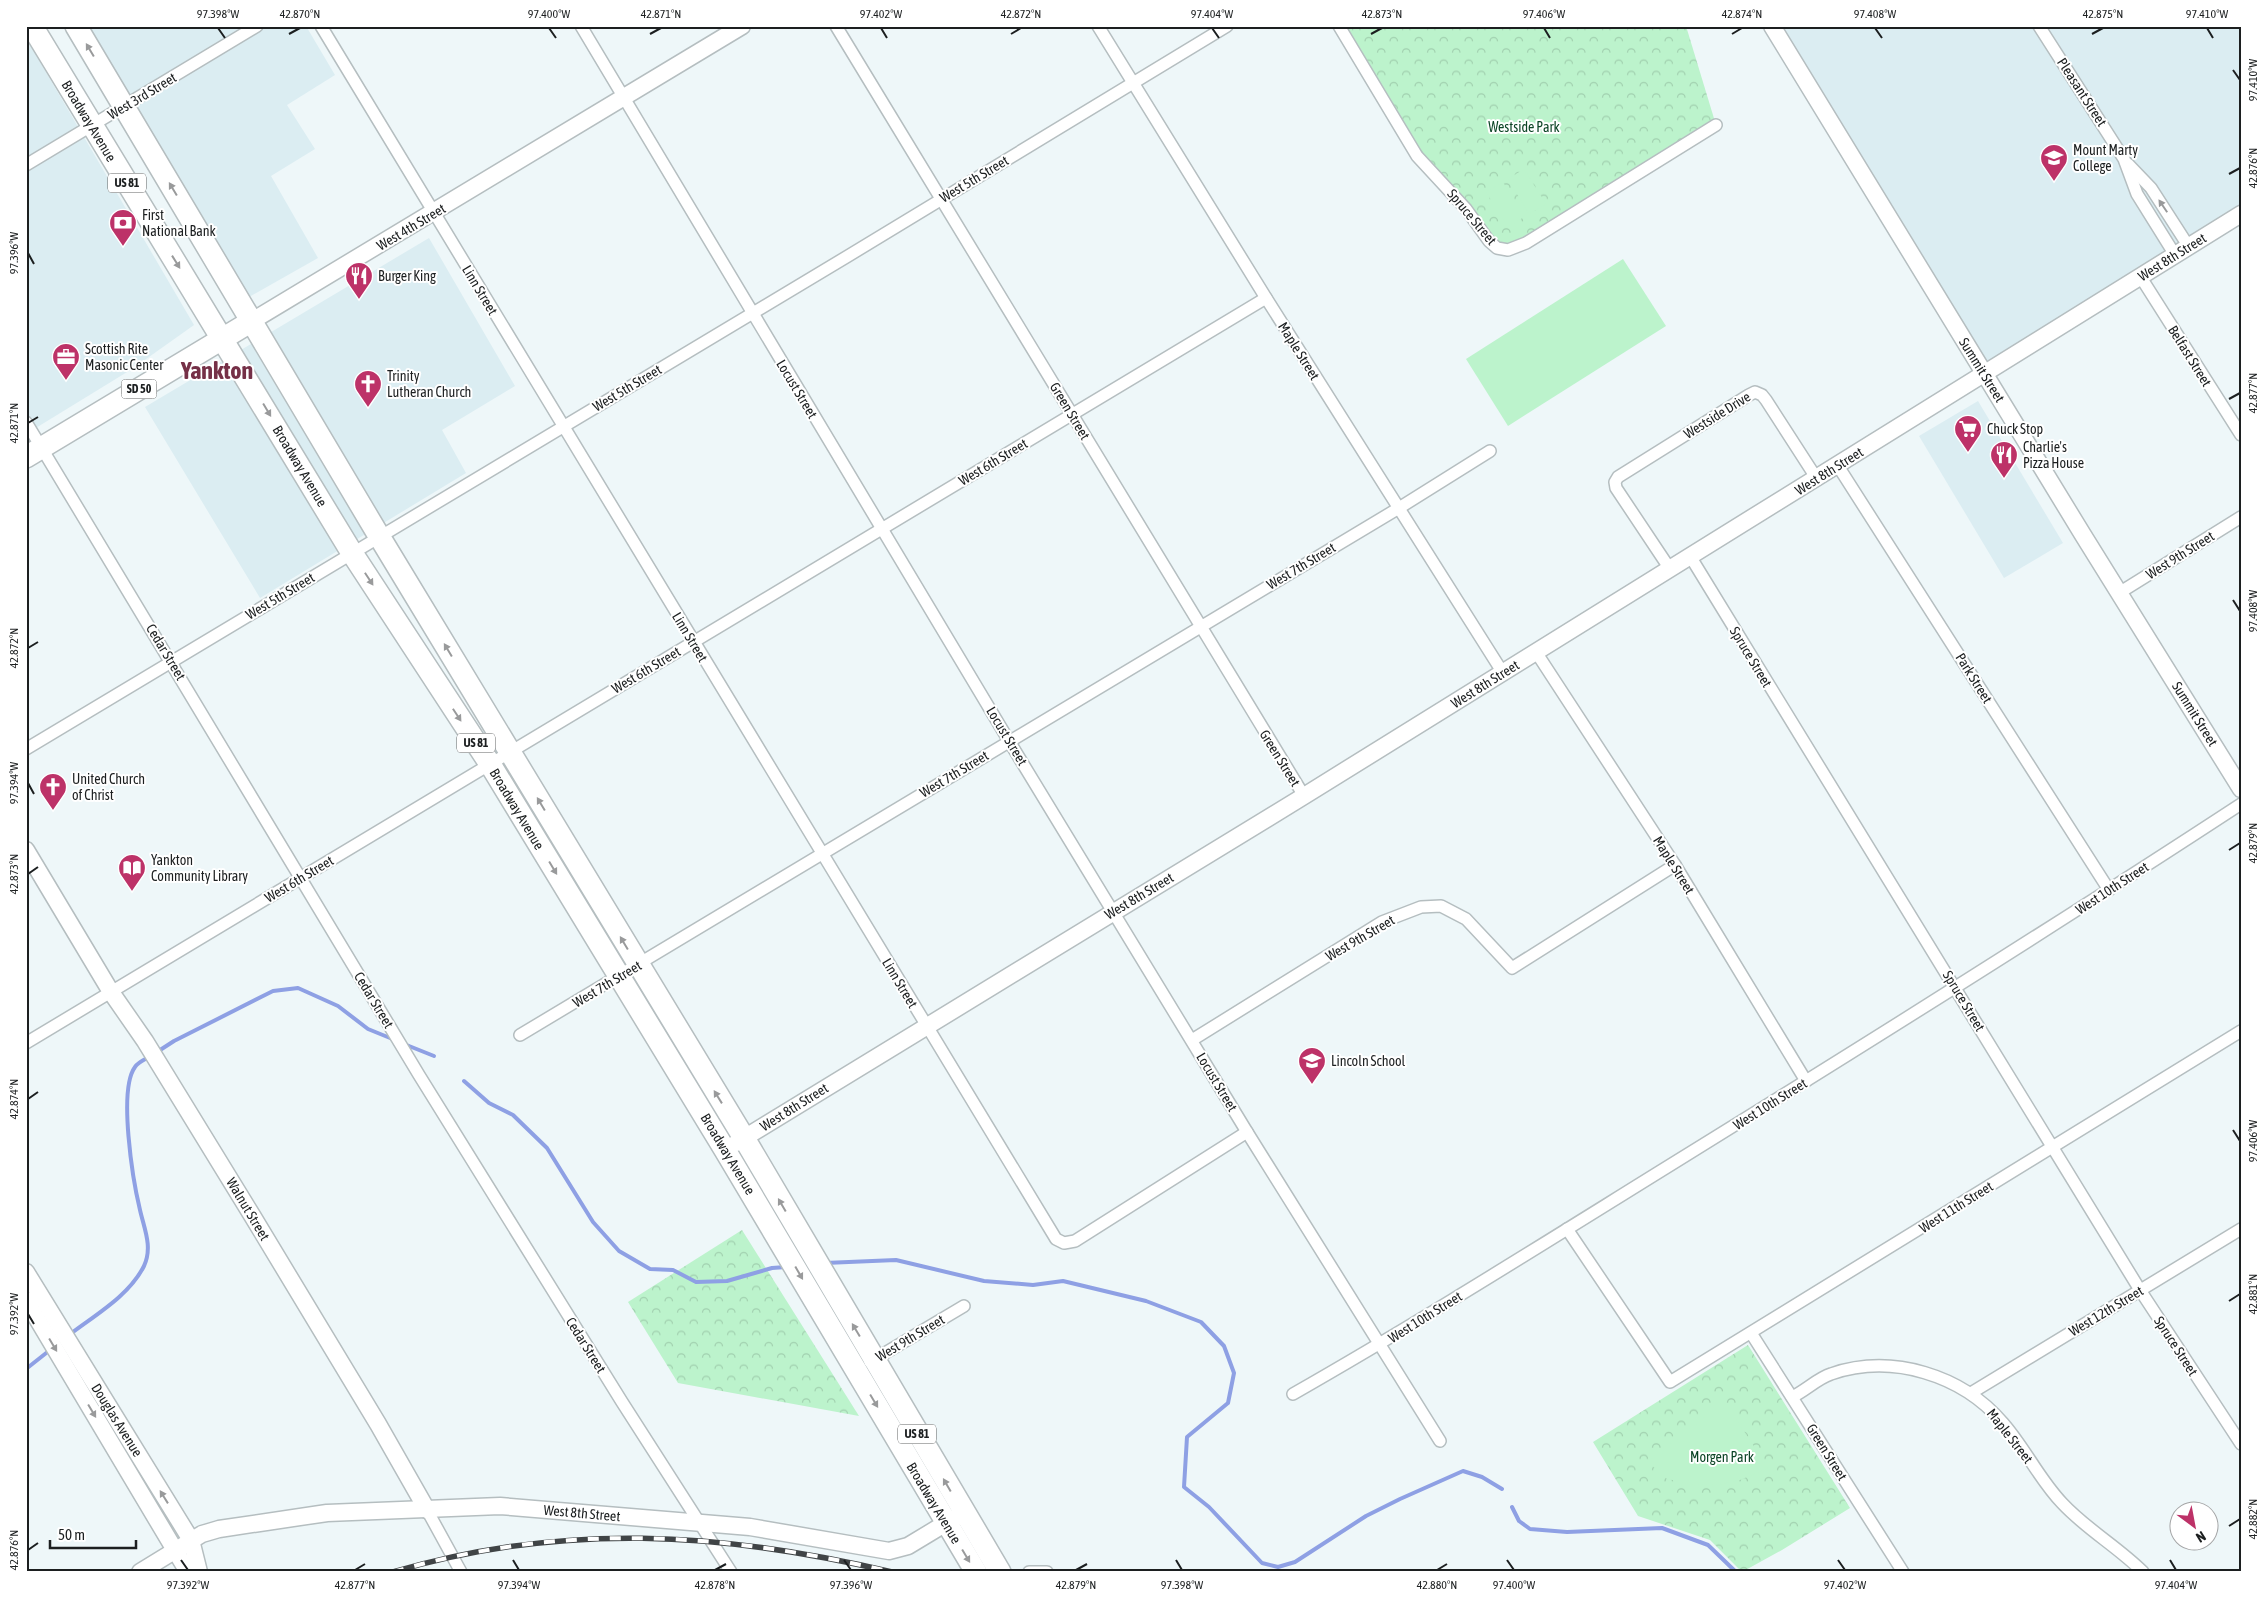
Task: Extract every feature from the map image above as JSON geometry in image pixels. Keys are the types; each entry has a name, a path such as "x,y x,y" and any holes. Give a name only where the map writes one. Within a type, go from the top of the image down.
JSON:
{"highway":[{"name":"Broadway Avenue","path":"32,26 224,338 352,552 490,764 814,1299 865,1365"},
{"name":"Broadway Avenue","path":"76,26 379,536 637,965 744,1138 835,1296 865,1365 955,1518 976,1572"},
{"name":"West 4th Street","path":"34,452 252,321"},
{"name":"Broadway Avenue","path":"955,1518 1000,1572"}],"street":[{"name":"West 3rd Street","path":"26,165 257,26"},
{"name":"Linn Street","path":"321,26 1056,1239 1064,1243 1075,1241 1247,1132"},
{"name":"Locust Street","path":"581,26 1009,741 1115,911 1247,1132 1440,1442"},
{"name":"West 4th Street","path":"252,321 742,26"},
{"name":"Green Street","path":"836,26 1304,796"},
{"name":"Maple Street","path":"1098,26 1266,298 1503,673"},
{"name":"West 5th Street","path":"26,749 752,314 1227,26"},
{"name":"Spruce Street","path":"1339,26 1417,156 1466,209 1489,241 1497,248 1508,250 1526,243 1716,125"},
{"name":"Summit Street","path":"1772,26 2241,789"},
{"name":"Pleasant Street","path":"2039,26 2124,159 2151,188 2182,251"},
{"name":"Pleasant Street","path":"2124,159 2137,194 2182,251"},
{"name":"West 8th Street","path":"725,1150 1304,796 2241,214"},
{"name":"Belfast Street","path":"2140,276 2241,435"},
{"name":"West 6th Street","path":"26,1043 1266,298"},
{"name":"Westside Drive","path":"1670,569 1616,488 1615,482 1618,476 1755,392 1762,395 1766,400 1817,479"},
{"name":"Cedar Street","path":"26,422 34,452 171,662 415,1069 731,1572"},
{"name":"West 7th Street","path":"520,1036 1199,626 1399,508 1490,451"},
{"name":"Park Street","path":"1838,466 2109,890"},
{"name":"West 9th Street","path":"2119,593 2241,517"},
{"name":"Spruce Street","path":"1690,556 2140,1290 2238,1436"},
{"name":"Maple Street","path":"1536,652 1675,865 1806,1081"},
{"name":"West 10th Street","path":"1293,1394 1380,1345 1956,988 2241,804"},
{"name":"Walnut Street","path":"26,850 111,992 145,1041 373,1416 461,1572"},
{"name":"West 9th Street","path":"1192,1040 1382,922 1420,907 1441,906 1466,920 1512,968 1675,865"},
{"name":"West 11th Street","path":"1567,1229 1670,1382 2241,1031"},
{"name":"West 12th Street","path":"1972,1393 2241,1229"},
{"name":"Douglas Avenue","path":"26,1272 45,1317 73,1363 191,1540 199,1572"},
{"name":"Douglas Avenue","path":"26,1300 45,1317"},
{"name":"West 9th Street","path":"865,1365 964,1306"},
{"name":"Green Street","path":"1752,1333 1903,1572"},
{"name":"Douglas Avenue","path":"73,1363 188,1572"},
{"name":"Maple Street","path":"1792,1397 1829,1374 1851,1368 1869,1366 1889,1367 1930,1374 1972,1393 2004,1423 2062,1504 2143,1572"},
{"name":"West 8th Street","path":"140,1572 191,1540 219,1529 327,1513 500,1506 750,1527 889,1551 908,1546 955,1518"},
{"path":"1029,1572 1047,1572"}],"shaded area":[{"path":"83,26 306,26 335,75 287,105 315,149 271,176 318,258 249,297"},
{"name":"Mount Marty College","path":"1772,26 2241,26 2241,214 1985,374"},
{"path":"26,38 194,325 132,369 26,434"},
{"path":"429,238 515,386 442,430 466,473 260,598 145,407"},
{"path":"1978,401 2063,543 2004,578 1919,436"}],"green space":[{"name":"Westside Park","path":"1347,26 1686,26 1716,125 1508,250 1489,241 1417,156"},
{"path":"1524,169 1546,204 1529,214 1508,179"},
{"path":"1503,182 1524,217 1508,227 1486,192"},
{"path":"1623,259 1666,326 1508,426 1466,359"},
{"path":"742,1230 859,1416 678,1383 628,1302"},
{"name":"Morgen Park","path":"1748,1345 1850,1508 1742,1572 1710,1540 1638,1516 1593,1442"},
{"path":"1719,1406 1729,1408 1768,1468 1740,1480 1722,1484 1697,1485 1667,1479 1648,1462"}],"waterway":[{"path":"157,1052 174,1041 273,991 298,988 338,1006 368,1029 395,1040"},
{"path":"404,1044 434,1056"},
{"path":"69,1335 121,1296 138,1277 147,1259 148,1245 137,1196 128,1136 127,1115 130,1079 135,1067 151,1056"},
{"path":"464,1081 489,1103 513,1115 547,1148 593,1222 619,1251 650,1269 673,1270 696,1282 727,1281 772,1268 786,1267"},
{"path":"825,1263 896,1260 984,1281 1033,1285 1063,1281 1146,1301 1201,1322 1224,1346 1234,1373 1228,1403 1187,1437 1184,1487 1209,1507 1262,1563 1278,1567 1295,1562 1366,1516 1463,1471 1482,1477 1502,1489"},
{"path":"26,1369 50,1350"},
{"path":"1512,1507 1519,1521 1530,1529 1567,1532 1662,1528 1708,1545 1736,1572"}],"railway":[{"path":"393,1572 456,1556 519,1545 581,1539 642,1538 704,1541 766,1548 829,1558 892,1572"}],"place":[{"name":"Mount Marty College","path":"2054,182"},
{"name":"First National Bank","path":"123,247"},
{"name":"Burger King","path":"359,300"},
{"name":"Scottish Rite Masonic Center","path":"66,381"},
{"name":"Trinity Lutheran Church","path":"368,408"},
{"name":"Chuck Stop","path":"1968,453"},
{"name":"Charlie's Pizza House","path":"2004,479"},
{"name":"United Church of Christ","path":"53,811"},
{"name":"Yankton Community Library","path":"132,892"},
{"name":"Lincoln School","path":"1312,1085"}],"district":[{"name":"Yankton","path":"217,371"}]}
